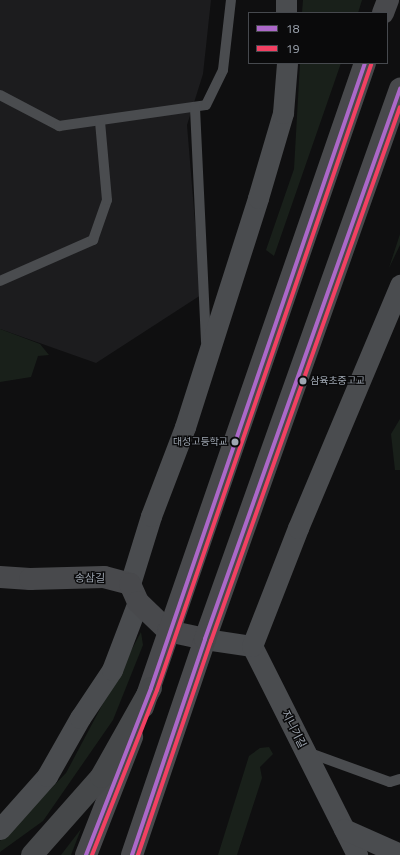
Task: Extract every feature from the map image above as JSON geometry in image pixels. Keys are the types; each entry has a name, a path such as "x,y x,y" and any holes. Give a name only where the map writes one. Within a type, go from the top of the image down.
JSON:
{"highway":[{"path":"32,855 101,777 150,688"}],"street":[{"path":"286,0 286,12"},
{"path":"383,12 388,0"},
{"path":"0,828 47,776 80,718 112,670 134,593 207,356 258,198 282,113 287,64"},
{"path":"86,855 150,688 168,631 365,64"},
{"path":"132,855 205,639 400,89"},
{"path":"168,631 205,639 252,646 298,528 400,286"},
{"name":"송삼길","path":"0,577 30,579 104,577 134,593 168,631"},
{"name":"지니기길","path":"252,646 357,855"},
{"path":"344,829 400,854"}],"lane":[{"path":"0,95 59,126 195,108 206,105 223,70 231,0"},
{"path":"195,108 207,356"},
{"path":"0,280 93,240 107,200 100,121"},
{"path":"305,751 390,782 400,779"}],"shaded area":[{"path":"0,0 211,0 203,74 187,125 201,295 96,363 0,329"},
{"path":"303,0 362,0 358,12 302,12"},
{"path":"300,64 341,64 274,256 266,250 294,169"},
{"path":"400,234 400,245 389,268"},
{"path":"0,329 40,344 49,355 38,356 31,377 0,382"},
{"path":"400,419 400,470 395,470 391,434"},
{"path":"141,632 143,645 113,720 43,821 0,852 0,841 66,773"},
{"path":"269,747 273,754 260,767 262,778 237,855 218,855 249,756 260,748"},
{"path":"81,829 71,855 61,855"}],"transit line":[{"name":"18","path":"86,855 151,688 365,64"},
{"name":"19","path":"92,855 157,690 371,65"},
{"name":"18","path":"132,855 205,639 400,89"},
{"name":"19","path":"138,855 211,641 400,107"}],"place":[{"name":"삼육초중고교","path":"303,381"},
{"name":"대성고등학교","path":"235,442"}]}
